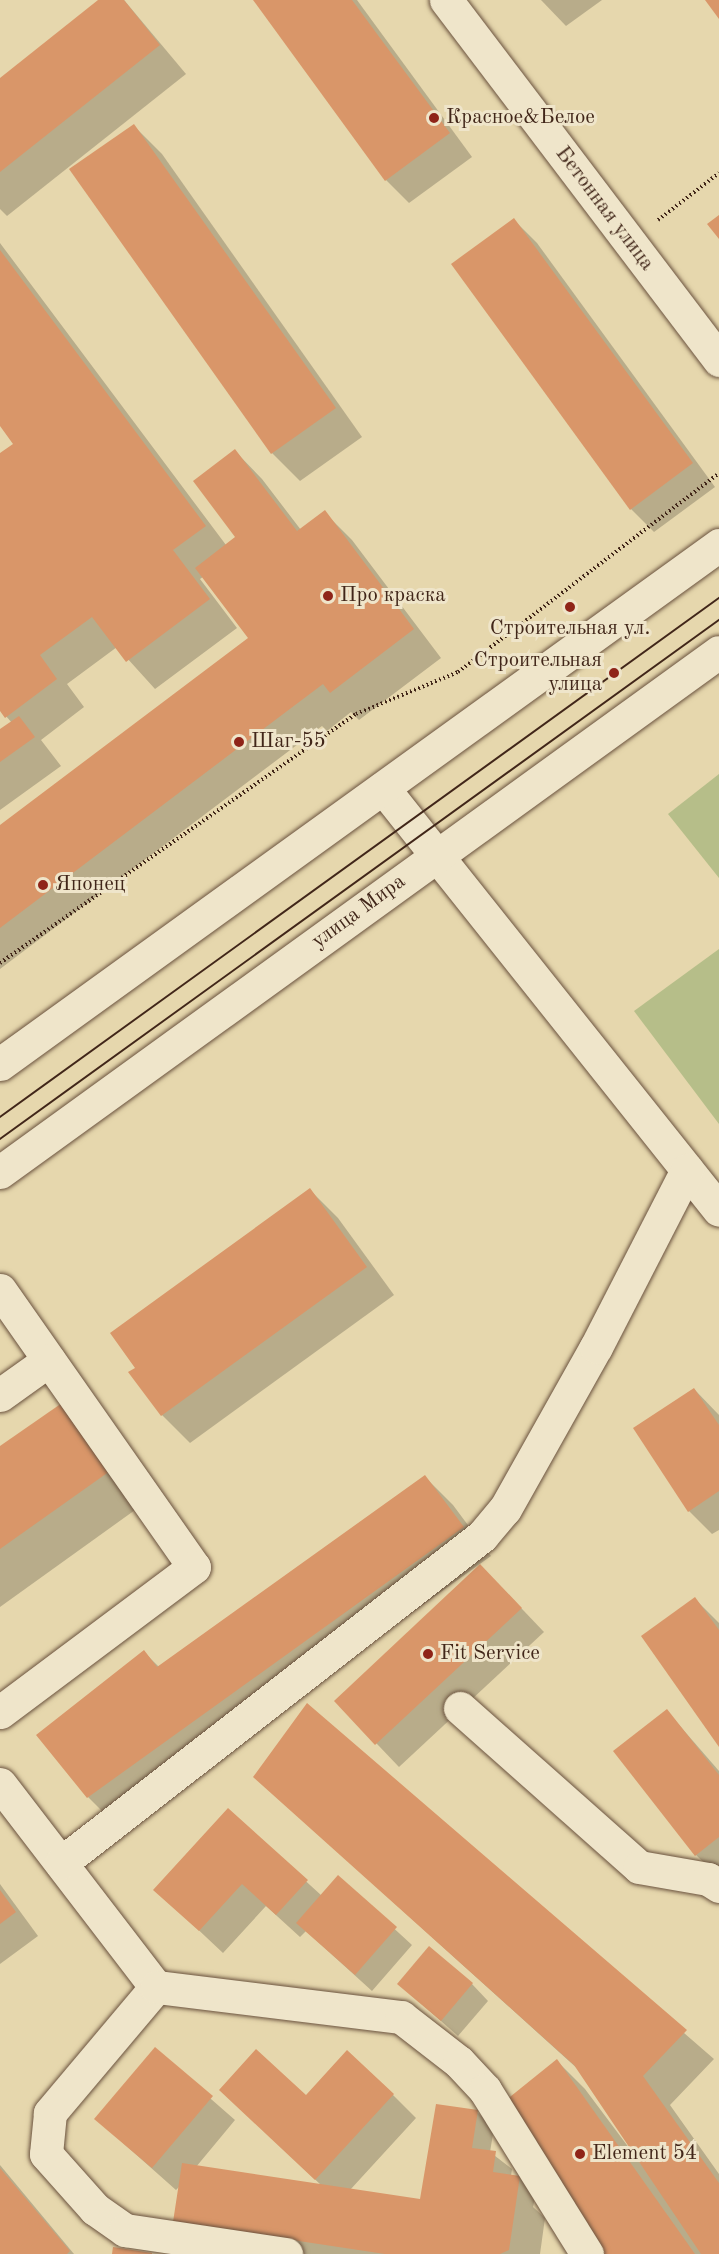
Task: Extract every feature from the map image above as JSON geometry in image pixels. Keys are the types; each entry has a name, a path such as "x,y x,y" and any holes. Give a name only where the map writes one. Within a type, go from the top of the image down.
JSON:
{"street":[{"name":"Бетонная улица","path":"446,0 719,360"},
{"path":"0,1064 719,545"},
{"name":"улица Мира","path":"0,1172 719,652"},
{"path":"383,788 719,1210"},
{"path":"61,1863 482,1536 505,1509 596,1347 687,1170"},
{"path":"0,1290 194,1567 0,1712"},
{"path":"0,1395 49,1360"},
{"path":"460,1708 639,1867 708,1879 719,1886"},
{"path":"0,1784 156,1987 401,2017 459,2062 485,2090 587,2254"},
{"path":"156,1987 50,2113 46,2154 95,2209 125,2230 285,2254"}],"path":[{"path":"629,242 719,173"},
{"path":"0,963 356,714 458,672 719,473"}],"green space":[{"path":"719,774 719,878 668,814"},
{"path":"719,949 719,1124 634,1011"}],"building":[{"path":"98,0 124,0 160,45 0,172 0,78"},
{"path":"253,0 352,0 450,133 385,181"},
{"path":"705,0 719,0 719,19"},
{"path":"134,124 336,408 271,454 69,169"},
{"path":"719,215 719,239 707,224"},
{"path":"514,218 693,463 630,510 451,264"},
{"path":"0,250 206,526 173,550 210,599 126,662 92,617 40,655 57,679 5,718 0,711 0,453 13,444 0,426"},
{"path":"235,449 297,531 325,510 414,629 330,693 323,684 0,928 0,825 248,638 195,568 235,537 193,481"},
{"path":"19,716 35,737 0,762 0,729"},
{"path":"310,1188 367,1267 161,1416 128,1372 135,1368 110,1333"},
{"path":"694,1388 719,1425 719,1491 688,1512 633,1428"},
{"path":"62,1403 110,1471 0,1549 0,1446"},
{"path":"425,1475 464,1527 87,1798 36,1735 144,1650 157,1667"},
{"name":"Fit Service","path":"480,1564 522,1608 375,1745 334,1701"},
{"path":"695,1597 719,1630 719,1747 641,1636"},
{"path":"307,1703 687,2030 643,2076 719,2183 719,2254 701,2254 574,2065 253,1777"},
{"path":"667,1709 719,1775 719,1837 695,1856 613,1751"},
{"path":"228,1808 308,1880 276,1915 242,1884 199,1931 153,1890"},
{"path":"338,1875 397,1927 355,1975 296,1923"},
{"path":"0,1890 16,1912 0,1924"},
{"path":"429,1946 473,1983 441,2021 397,1984"},
{"path":"155,2047 213,2096 152,2168 94,2119"},
{"path":"256,2049 306,2095 347,2050 394,2094 315,2180 219,2090"},
{"name":"Element 54","path":"557,2059 695,2254 597,2254 505,2101"},
{"path":"436,2104 478,2110 472,2148 496,2151 493,2172 520,2176 509,2250 500,2254 385,2254 173,2222 182,2163 420,2199"},
{"path":"0,2168 70,2251 67,2254 0,2254"},
{"path":"113,2247 152,2253 152,2254 112,2254"}],"tram line":[{"path":"0,1117 719,598"},
{"path":"0,1139 719,620"}],"place":[{"name":"Красное&Белое","path":"434,118"},
{"name":"Про краска","path":"328,596"},
{"name":"Строительная ул.","path":"570,607"},
{"name":"Строительная улица","path":"614,673"},
{"name":"Шаг-55","path":"239,742"},
{"name":"Японец","path":"43,885"},
{"name":"Fit Service","path":"428,1654"},
{"name":"Element 54","path":"580,2154"}]}
